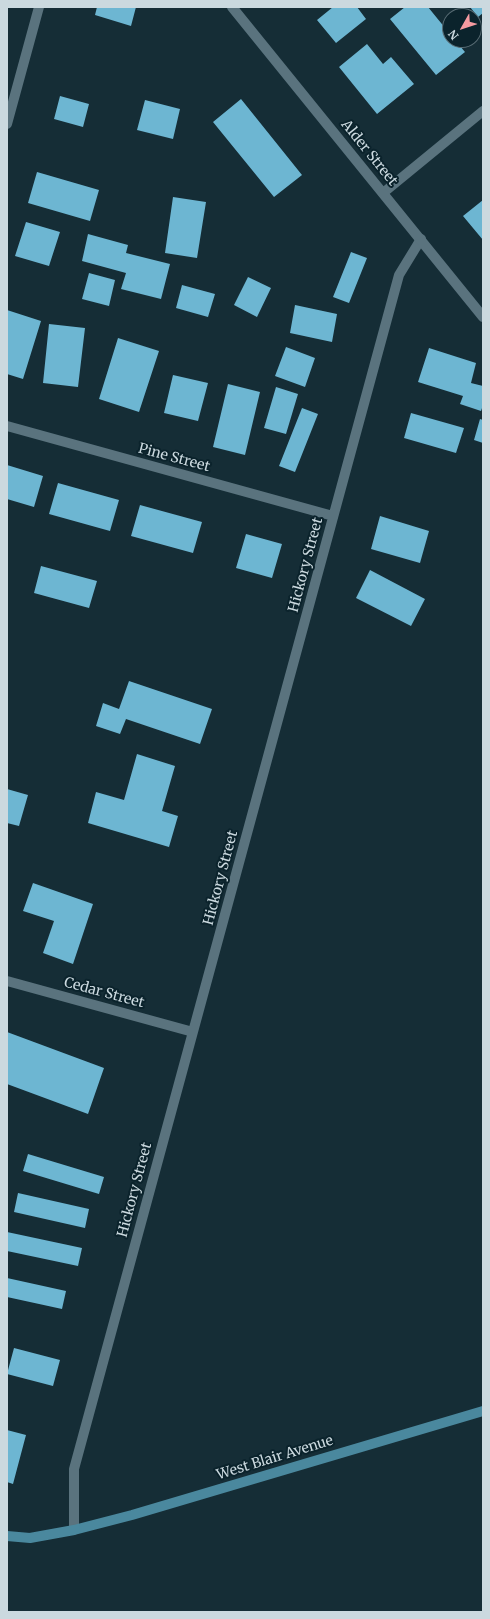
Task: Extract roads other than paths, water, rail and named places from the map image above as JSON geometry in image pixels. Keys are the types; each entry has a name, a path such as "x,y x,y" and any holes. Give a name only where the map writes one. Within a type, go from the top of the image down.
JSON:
{"main road":[{"name":"West Blair Avenue","path":"7,1536 30,1538 74,1530 140,1513 483,1411"}],"street":[{"path":"7,124 39,7"},
{"name":"Alder Street","path":"232,7 483,317"},
{"path":"383,193 483,111"},
{"name":"Hickory Street","path":"74,1530 74,1469 399,275 421,239"},
{"name":"Pine Street","path":"7,426 333,516"},
{"name":"Cedar Street","path":"7,981 193,1032"}]}
